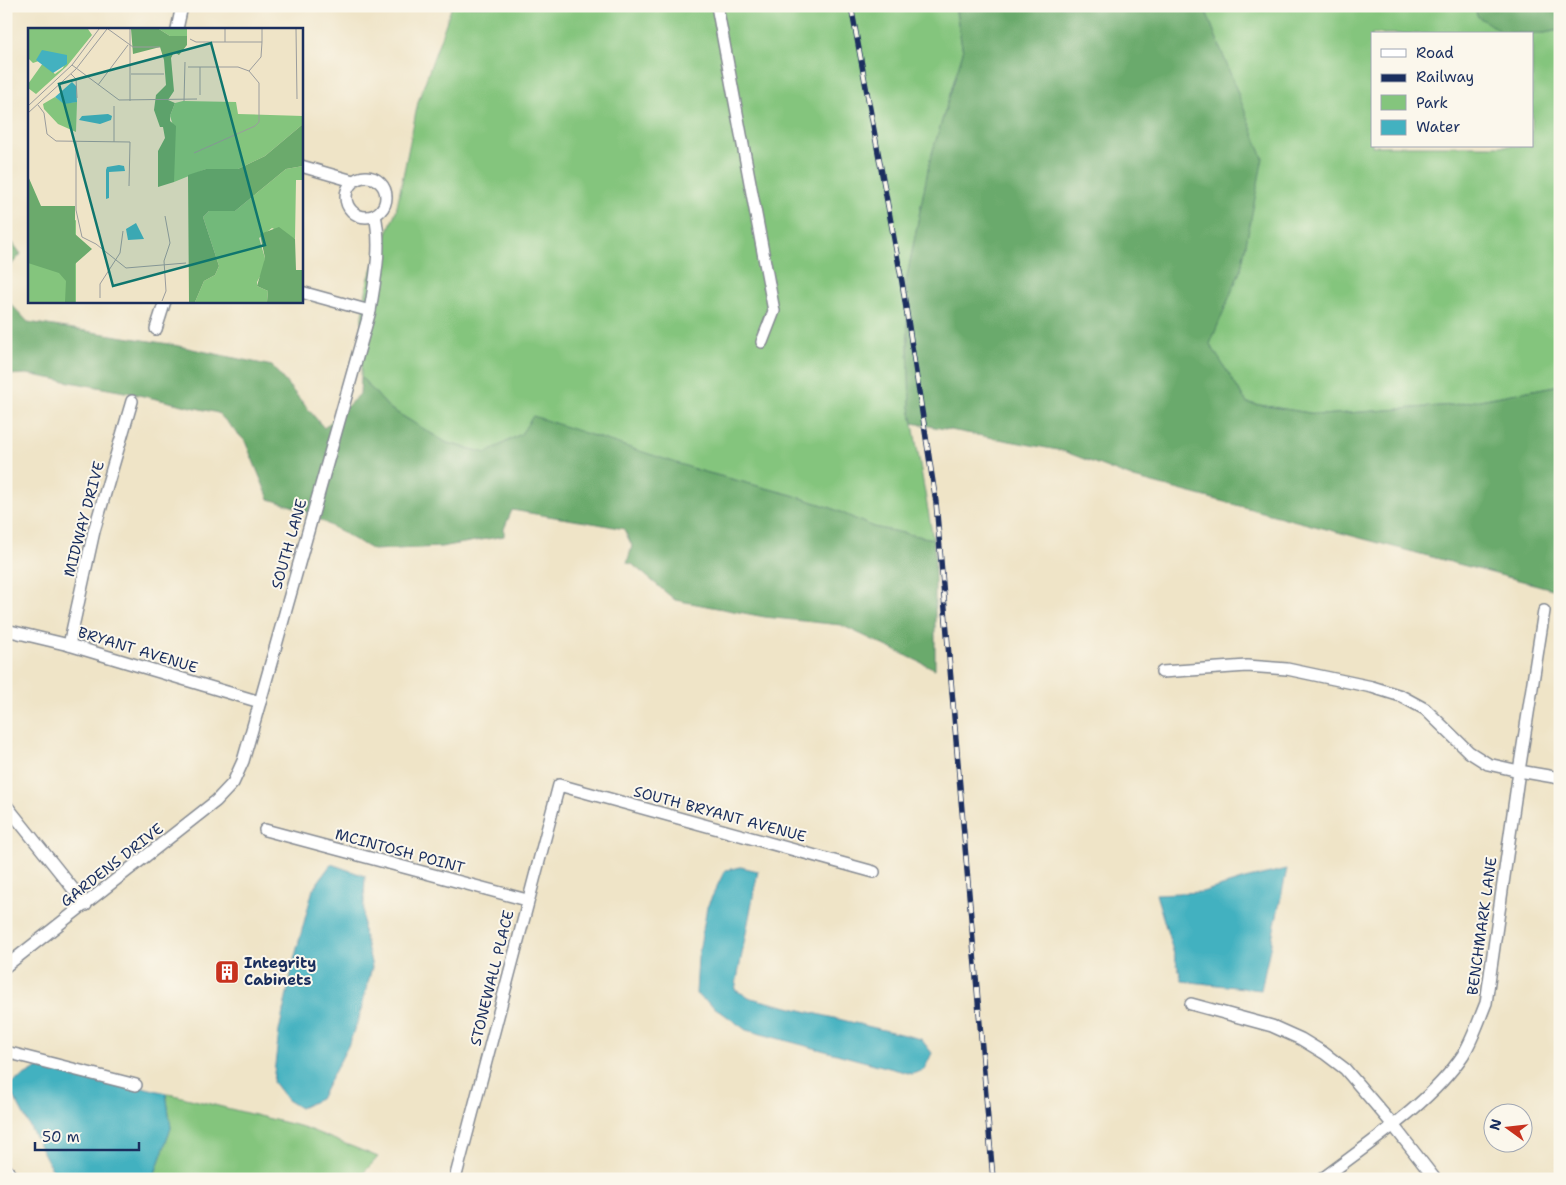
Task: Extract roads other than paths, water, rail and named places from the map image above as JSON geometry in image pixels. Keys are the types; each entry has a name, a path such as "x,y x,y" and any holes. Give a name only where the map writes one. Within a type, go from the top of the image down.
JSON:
{"main road":[{"path":"6,1172 10,1179"}],"street":[{"path":"177,28 182,6"},
{"path":"718,6 774,311 762,342"},
{"path":"302,166 353,180"},
{"path":"359,177 372,177 383,185 386,191 386,198 381,211 375,215 361,217 350,210 347,204 346,191 353,180 359,177"},
{"name":"SOUTH LANE","path":"233,783 243,761 370,311 378,261 379,233 375,215"},
{"path":"302,292 370,311"},
{"path":"156,329 165,302"},
{"name":"MIDWAY DRIVE","path":"69,645 94,531 132,401"},
{"name":"BENCHMARK LANE","path":"1322,1179 1393,1125 1445,1080 1464,1054 1486,1003 1544,611"},
{"name":"BRYANT AVENUE","path":"6,630 69,645 260,702"},
{"path":"1162,672 1247,666 1279,668 1372,687 1401,696 1425,709 1470,752 1488,764 1519,772 1560,778"},
{"name":"GARDENS DRIVE","path":"6,966 216,801 233,783"},
{"name":"SOUTH BRYANT AVENUE","path":"559,785 874,872"},
{"name":"STONEWALL PLACE","path":"459,1178 527,900 559,785"},
{"path":"6,805 86,905"},
{"name":"MCINTOSH POINT","path":"265,830 527,900"},
{"path":"1191,1004 1272,1026 1301,1038 1345,1069 1393,1125 1435,1179"},
{"path":"6,1052 136,1085"}],"water":[{"path":"331,864 365,876 363,928 372,967 359,1018 348,1046 320,1099 300,1108 287,1100 273,1082 279,1031 295,956 313,889"},
{"path":"741,867 758,871 735,990 751,998 921,1039 932,1053 924,1070 912,1074 746,1030 696,994 698,957 707,907 725,870"},
{"path":"1287,869 1261,990 1182,981 1156,894 1202,892"},
{"path":"47,1063 166,1093 171,1128 153,1179 57,1179 8,1085"}],"railway":[{"path":"851,6 902,282 936,502 993,1179"}],"place":[{"name":"Integrity Cabinets","path":"227,972"}]}
